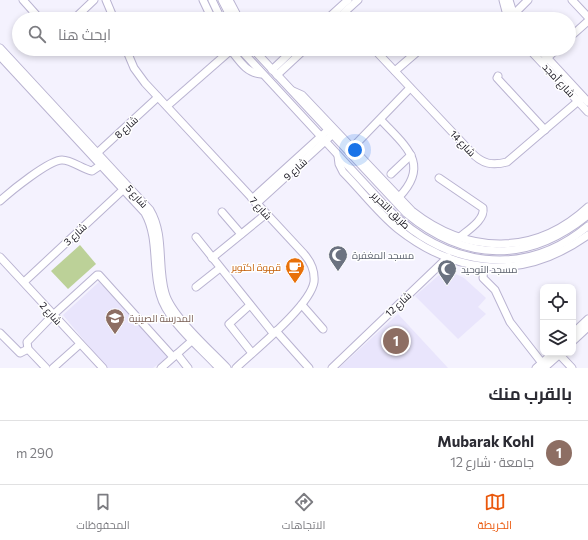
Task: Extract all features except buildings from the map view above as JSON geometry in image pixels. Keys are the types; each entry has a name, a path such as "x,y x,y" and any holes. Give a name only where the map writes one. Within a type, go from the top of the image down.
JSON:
{"street":[{"path":"23,0 34,12"},
{"path":"81,12 94,0"},
{"path":"203,0 209,12"},
{"path":"212,0 218,12"},
{"path":"222,0 228,12"},
{"path":"229,0 235,12"},
{"path":"343,12 348,0"},
{"path":"345,12 358,0"},
{"path":"503,0 509,12"},
{"path":"509,0 511,12"},
{"path":"517,12 528,0"},
{"path":"572,0 588,16"},
{"path":"108,1 112,12"},
{"path":"576,32 588,21"},
{"name":"شارع 5","path":"0,48 126,187 145,213 151,225 159,294 162,303 167,312 227,368"},
{"name":"شارع 7","path":"129,56 138,75 311,263 314,278 311,289 302,305 236,368"},
{"path":"167,106 223,56"},
{"path":"237,56 250,71 261,74"},
{"name":"طريق التحرير","path":"246,56 388,209 408,228 423,238 470,258 498,261 530,257 556,246 588,226"},
{"name":"طريق التحرير","path":"259,56 331,132 368,167 406,213 441,236 472,249 498,251 529,248 554,238 588,215"},
{"path":"274,72 288,56"},
{"path":"274,72 296,56"},
{"name":"شارع 14","path":"381,56 478,160 487,164 497,165 507,162 583,100"},
{"path":"395,71 412,56"},
{"name":"شارع أمجد","path":"539,56 545,60 583,100 588,112"},
{"name":"شارع أمجد","path":"543,56 545,60"},
{"path":"545,60 549,56"},
{"name":"شارع 5","path":"2,61 96,155 101,165 126,187"},
{"path":"498,76 497,78 545,130"},
{"path":"353,147 381,120 410,88"},
{"path":"292,91 302,95 353,147 368,167 412,211 424,220 460,237 478,243 488,244 507,244 527,241 551,232 588,207"},
{"name":"شارع 8","path":"96,155 158,97"},
{"path":"381,120 411,155 414,171 413,179 409,187 399,197"},
{"name":"شارع 9","path":"254,201 331,132"},
{"path":"391,174 411,155"},
{"path":"338,156 339,164 343,172 391,223 410,237 448,257 484,268 508,268 532,263 561,252 588,235"},
{"path":"0,201 22,181 59,161 66,161 92,171 101,165"},
{"path":"439,178 483,208 484,213 482,217 460,237"},
{"name":"شارع 3","path":"24,282 126,187"},
{"path":"222,212 241,234"},
{"path":"212,258 266,214"},
{"path":"196,237 250,305 309,368"},
{"name":"شارع 2","path":"0,257 103,368"},
{"name":"شارع 12","path":"332,368 448,257"},
{"path":"196,287 220,268"},
{"path":"484,268 483,278 495,290 510,322 541,366 554,356"},
{"path":"46,368 28,349 27,342 94,276 99,275 188,368"},
{"path":"250,305 229,324 252,353"},
{"path":"302,305 323,329"},
{"path":"576,330 588,319"},
{"path":"576,338 588,327"},
{"path":"0,333 20,353 28,349"},
{"path":"161,368 195,338"},
{"name":"شارع 5","path":"195,338 219,368"},
{"path":"53,368 80,344"},
{"path":"557,356 565,368"},
{"path":"558,356 572,368"}],"shaded area":[{"path":"446,269 464,278 486,298 478,307 486,314 458,339 415,296"},
{"name":"المدرسة الصينية","path":"99,282 169,356 153,368 107,368 63,315"},
{"path":"398,314 448,368 339,368"}],"green space":[{"path":"80,245 96,264 68,289 51,271"}],"place":[{"name":"مسجد المغفرة","path":"338,272"},
{"name":"قهوة اكتوبر","path":"295,284"},
{"name":"مسجد التوحيد","path":"447,286"},
{"name":"المدرسة الصينية","path":"115,335"},
{"name":"Mubarak Kohl","path":"396,341"}]}
